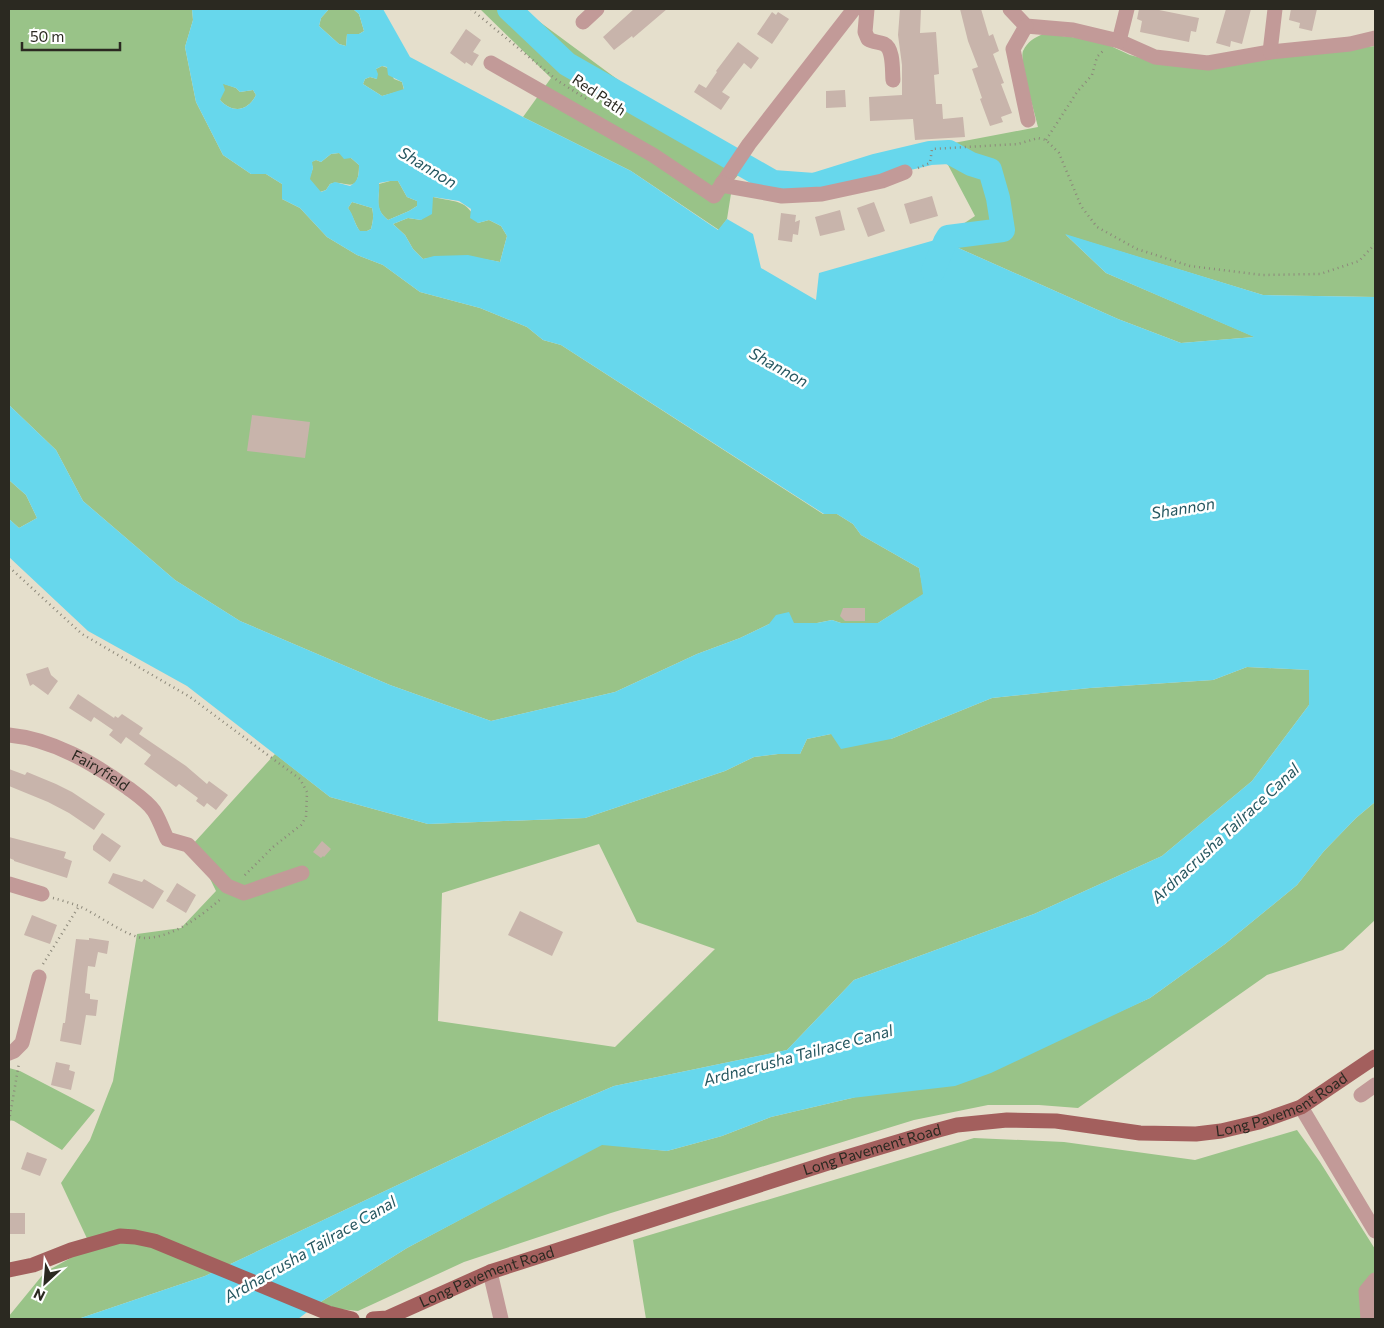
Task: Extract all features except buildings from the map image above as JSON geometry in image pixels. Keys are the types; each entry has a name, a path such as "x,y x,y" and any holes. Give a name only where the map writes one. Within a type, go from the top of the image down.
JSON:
{"main road":[{"name":"Long Pavement Road","path":"373,1319 387,1318 490,1272 834,1161 957,1125 1007,1120 1056,1121 1140,1133 1196,1134 1221,1131 1259,1122 1301,1107 1375,1056"},
{"path":"9,1270 120,1236 135,1237 154,1241 328,1313 352,1319"}],"street":[{"path":"583,22 597,9"},
{"path":"491,63 653,155 714,196 749,144 854,9"},
{"path":"867,9 865,32 868,39 876,43 885,44 890,50 893,80"},
{"path":"1010,9 1026,26 1073,30 1113,39 1154,57 1208,63 1270,52 1350,44 1375,38"},
{"path":"1113,39 1127,9"},
{"path":"1270,52 1275,9"},
{"path":"1026,26 1013,49 1028,120"},
{"path":"722,183 727,186 782,196 822,194 882,181 905,172"},
{"name":"Fairyfield","path":"9,735 36,740 53,746 115,779 153,810 167,839 188,845 227,886 232,888"},
{"path":"232,888 244,893 302,873"},
{"path":"9,884 42,894"},
{"path":"9,1053 22,1043 39,977"},
{"path":"1361,1095 1375,1085"},
{"path":"1301,1107 1375,1232"},
{"path":"490,1272 501,1319"},
{"path":"1368,1319 1366,1292 1375,1280"}],"path":[{"name":"Red Path","path":"471,9 558,80 590,102"},
{"path":"1046,140 1077,92 1092,75 1097,57 1113,39"},
{"path":"930,164 932,149 1018,144 1038,138 1046,140 1059,153 1081,206 1097,227 1137,249 1190,266 1262,274 1320,274 1359,260 1375,244"},
{"path":"9,567 82,634 190,697 300,779 307,792 306,817 301,825 273,848 206,912 171,933 144,938 125,931 79,906 42,894"},
{"path":"39,977 44,962 79,906"},
{"path":"9,1121 22,1043"}],"green space":[{"path":"9,9 192,9 193,20 185,47 196,102 223,155 251,174 266,174 282,184 282,199 300,208 327,237 357,255 383,265 420,292 480,308 527,327 543,340 561,345 823,514 837,514 853,524 861,535 919,568 924,594 878,623 841,623 832,620 817,623 769,624 740,638 697,654 615,692 491,721 390,685 240,621 175,580 83,501 56,450 9,405"},
{"path":"329,9 353,9 359,14 364,31 359,34 347,34 346,46 339,44 319,26 321,18"},
{"path":"480,9 523,9 663,113 751,160 733,181 727,219 719,230 631,171 523,117 551,78","holes":["643,154 713,188 733,181 715,203"]},
{"path":"1043,34 1090,39 1102,42 1130,55 1172,66 1268,59 1375,46 1375,297 1263,295 1066,235 1106,273 1255,337 1181,343 1118,319 945,242 942,238 975,216 938,146 1038,127 1022,57 1027,45 1034,38"},
{"path":"382,66 388,68 394,79 402,82 404,90 382,96 363,84 365,79 370,77 377,79 376,69"},
{"path":"222,83 236,88 240,92 253,90 256,95 249,105 235,109 220,100"},
{"path":"339,153 351,158 359,165 356,181 350,185 330,184 326,190 320,192 309,179 313,168 311,162 316,160 321,162 331,154"},
{"path":"398,181 407,197 417,201 417,206 388,220 380,211 378,203 379,184"},
{"path":"433,197 465,205 478,223 489,220 501,226 507,236 500,262 452,256 423,259 413,249 405,235 393,224 408,218 421,220"},
{"path":"352,202 372,208 373,219 371,229 360,232 348,208"},
{"path":"9,480 26,495 37,518 19,528 9,519"},
{"path":"1247,667 1310,670 1309,705 1252,781 1162,856 1034,914 854,980 787,1050 614,1086 548,1114 205,1276 78,1319 9,1319 9,1316 45,1272 91,1247 61,1183 90,1140 113,1081 137,934 181,928 216,891 193,844 275,754 330,797 428,824 585,818 725,771 754,757 800,754 807,739 831,734 891,739 992,698 1090,688 1213,680","holes":["599,844 637,922 715,949 615,1047 438,1021 442,893"]},
{"path":"1375,802 1375,920 1343,950 1267,975 1078,1108 1039,1105 988,1105 914,1120 611,1213 464,1262 358,1311 339,1309 319,1303 407,1248 602,1144 667,1151 722,1136 771,1117 852,1098 1092,1024 1150,998 1225,944 1297,885 1324,851 1356,818"},
{"path":"9,1068 20,1071 95,1110 62,1150 14,1121 9,1120"},
{"path":"1297,1130 1320,1162 1375,1249 1375,1319 646,1319 633,1240 974,1138 1064,1142 1195,1160"}],"water":[{"path":"192,9 329,9 321,18 319,26 339,44 346,46 347,34 359,34 364,31 359,14 353,9 383,9 410,57 523,117 631,171 718,230 727,219 753,234 761,268 816,300 819,273 942,238 945,242 1118,319 1181,343 1254,337 1106,273 1065,234 1263,295 1375,297 1375,802 1356,818 1324,851 1297,885 1225,944 1150,998 991,1073 955,1086 852,1098 771,1117 722,1136 667,1151 602,1145 407,1248 319,1303 298,1319 78,1319 205,1276 548,1114 614,1086 787,1050 854,980 1034,914 1162,856 1252,781 1309,705 1309,670 1247,667 1213,680 1090,688 992,698 891,739 841,749 831,734 807,739 800,754 754,757 725,771 585,818 428,824 330,797 187,686 88,631 9,557 9,519 19,528 37,518 26,495 9,480 9,405 56,450 83,501 175,580 240,621 390,685 491,721 615,692 697,654 740,638 769,624 776,615 789,612 794,623 817,623 832,620 841,623 878,623 923,594 919,568 861,535 853,524 837,514 824,514 561,345 543,340 527,327 480,308 420,292 383,265 357,255 327,237 300,208 282,199 282,184 266,174 251,174 223,155 196,102 185,47 193,20","holes":["382,66 387,67 388,75 402,82 404,89 382,96 363,84 365,79 370,77 377,79 376,69","223,84 236,88 240,92 253,90 256,95 249,105 240,109 230,107 220,100 225,90","339,153 344,159 351,158 359,165 357,180 350,186 335,182 321,192 310,179 313,168 312,162 316,160 321,162 331,154","398,181 407,197 417,201 417,206 388,220 379,207 379,183","433,197 459,201 471,209 470,218 478,223 489,220 501,226 507,236 500,262 468,255 434,256 423,259 413,249 405,235 393,224 408,218 421,220 432,214","352,202 372,208 373,219 371,229 360,231 348,208"]}],"waterway":[{"path":"509,9 567,64 773,182 814,185 875,166 930,153 949,152 971,164 990,170 998,198 1003,230 948,237 933,271"}],"water label":[{"name":"Shannon","path":"428,167"},
{"name":"Shannon","path":"779,367"},
{"name":"Shannon","path":"1183,508"},
{"name":"Ardnacrusha Tailrace Canal","path":"1225,833"},
{"name":"Ardnacrusha Tailrace Canal","path":"798,1055"},
{"name":"Ardnacrusha Tailrace Canal","path":"310,1249"}]}
